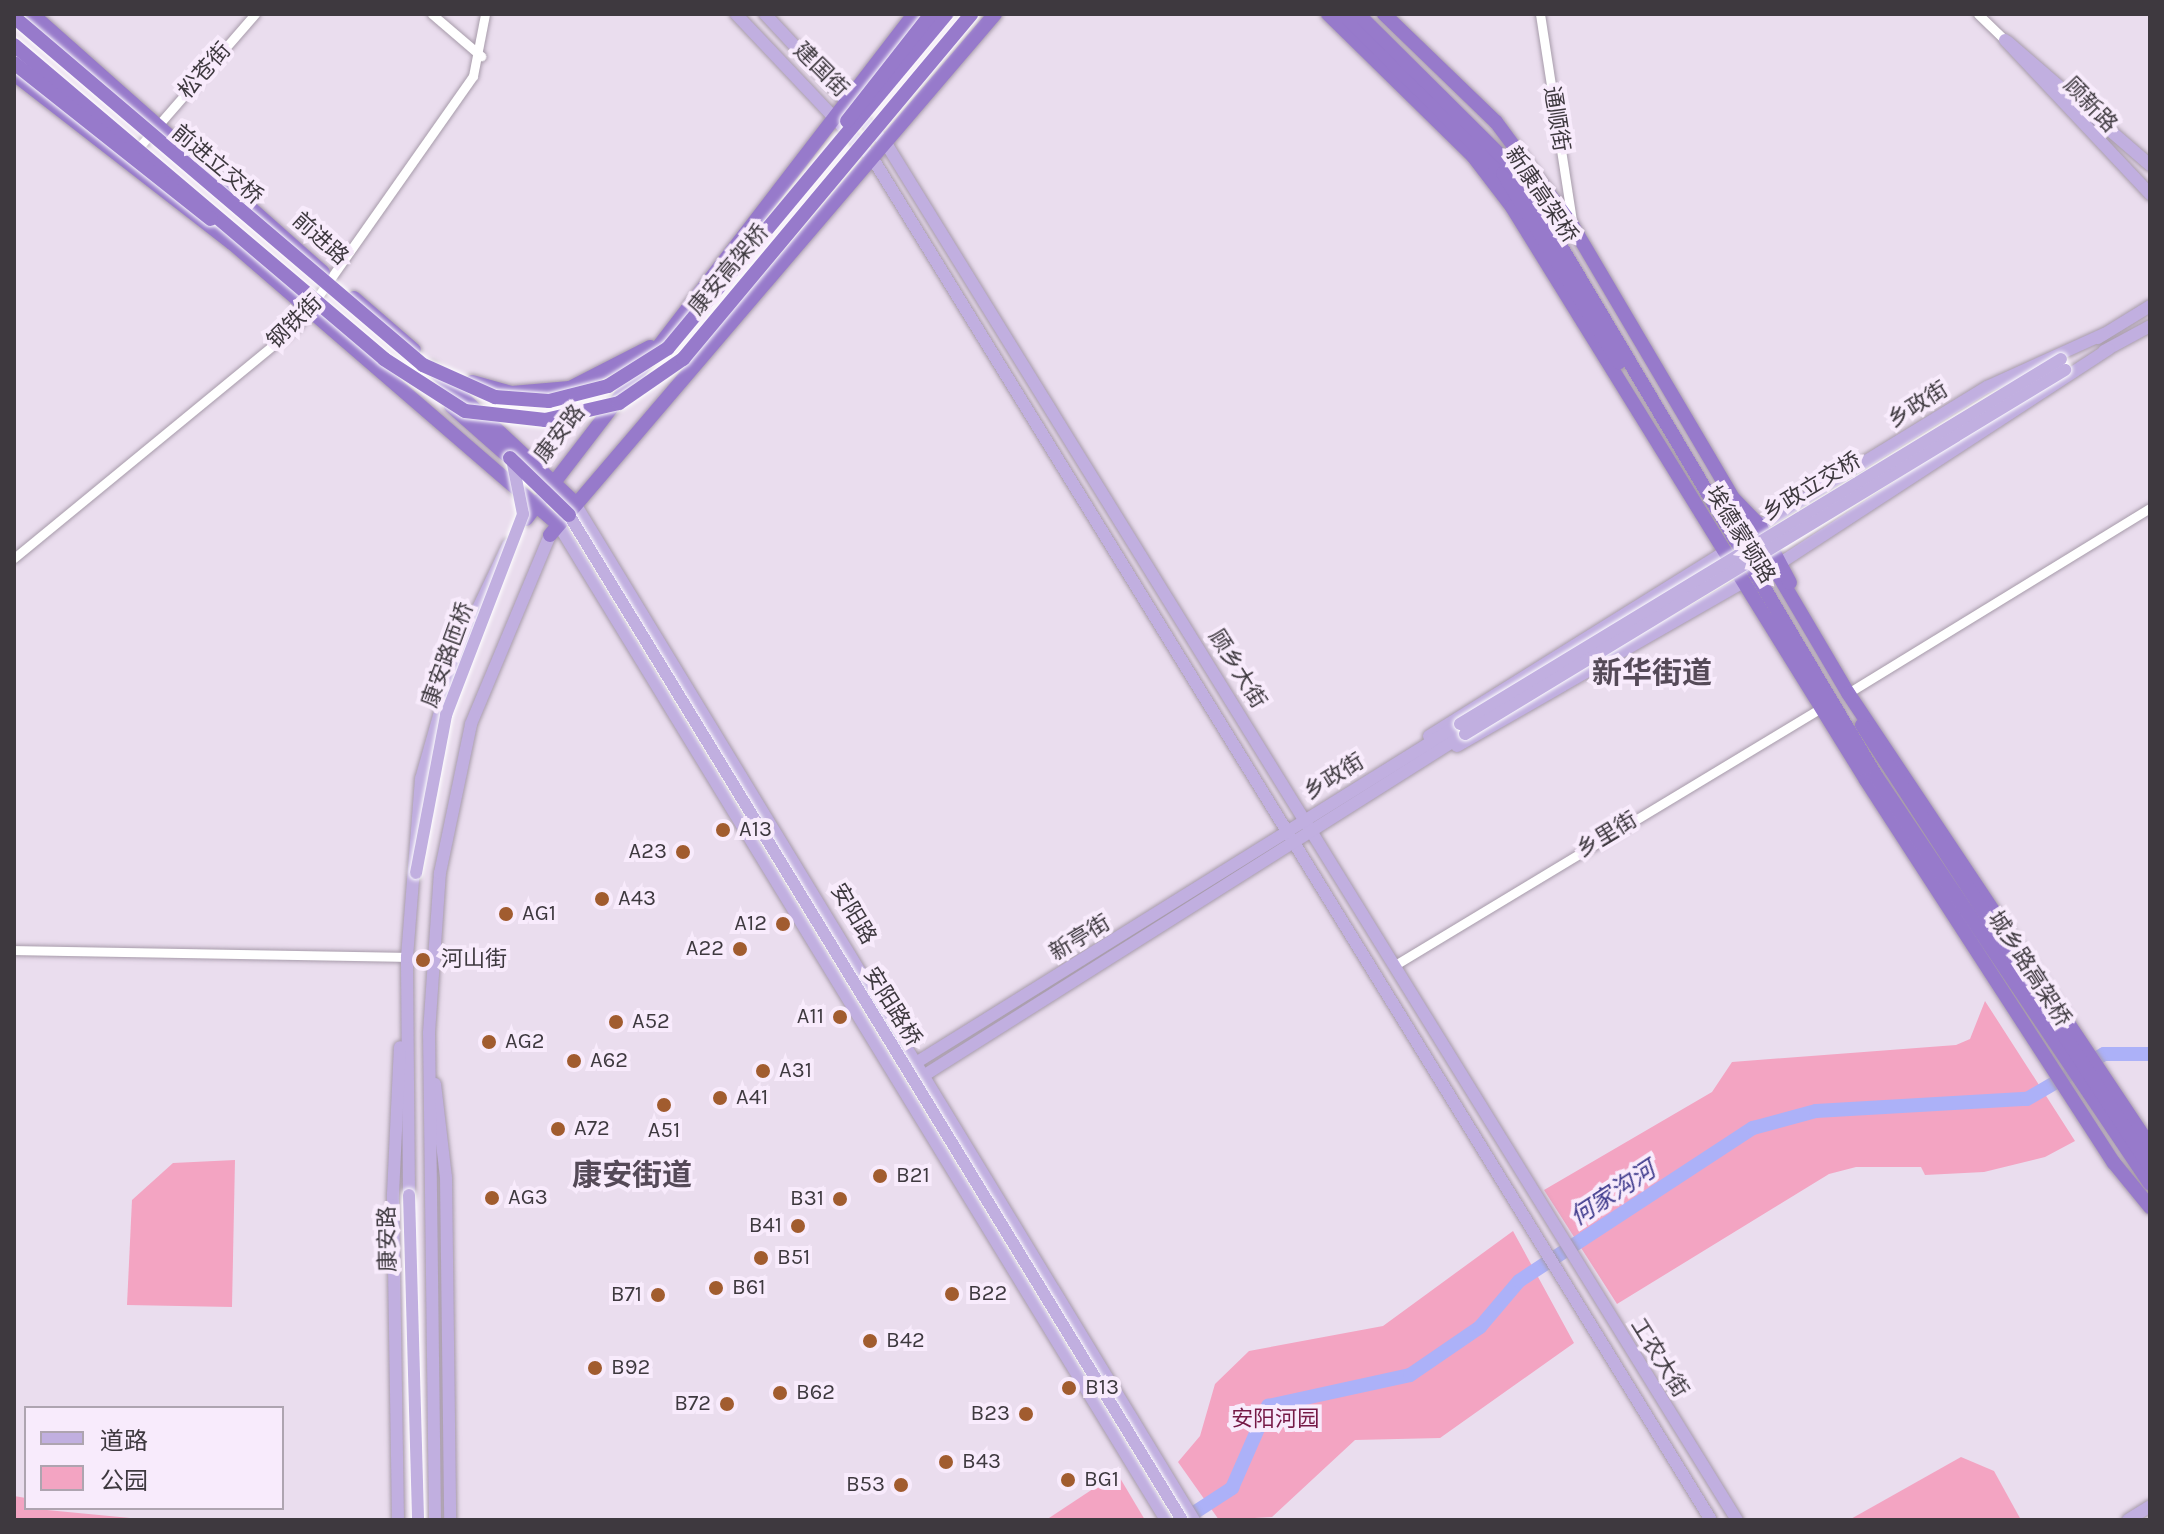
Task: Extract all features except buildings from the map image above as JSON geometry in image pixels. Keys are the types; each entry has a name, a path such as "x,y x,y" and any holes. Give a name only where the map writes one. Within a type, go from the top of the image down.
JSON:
{"highway":[{"name":"康安路","path":"526,519 552,479 666,334 846,94 914,14"},
{"path":"815,171 862,97 931,14"},
{"name":"康安高架桥","path":"476,392 549,401 629,376 691,323 946,14"},
{"name":"康安高架桥","path":"447,403 545,420 588,415 633,396 683,359 971,14"},
{"path":"828,186 897,118 983,14"},
{"name":"康安路","path":"562,519 887,145 995,14"},
{"name":"埃德蒙顿路","path":"1328,14 1473,156 1512,207 1731,549 1828,707"},
{"name":"新康高架桥","path":"1343,14 1503,173 1731,549"},
{"name":"埃德蒙顿路","path":"1358,14 1516,171 1731,549 1743,582 1828,707 1881,774"},
{"name":"埃德蒙顿路","path":"1370,14 1520,155"},
{"name":"埃德蒙顿路","path":"1384,14 1496,122 1572,225 1723,491 1800,610 1848,693 2150,1146"},
{"name":"前进路","path":"20,17 157,125 334,282 396,332 552,479 562,519"},
{"name":"前进立交桥","path":"20,17 326,288 423,365 476,392"},
{"name":"前进立交桥","path":"14,45 237,236 447,403 510,458 562,519"},
{"path":"14,63 185,203 237,236"},
{"path":"14,74 562,519"},
{"path":"396,332 464,380 539,393 613,372 666,334"},
{"path":"1723,491 1760,526 1782,562 1800,610"},
{"name":"埃德蒙顿路","path":"1848,693 1881,774"},
{"path":"1828,707 1855,763 2045,1059 2150,1207"},
{"name":"城乡路高架桥","path":"1881,774 2150,1167"},
{"name":"城乡路高架桥","path":"1881,774 2150,1183"}],"main road":[{"name":"建国街","path":"736,14 834,110 873,159"},
{"name":"建国街","path":"765,14 846,94 887,145"},
{"name":"顾新路","path":"2005,40 2150,165"},
{"name":"顾新路","path":"2005,40 2150,194"},
{"name":"顾乡大街","path":"887,145 1314,829 1548,1218"},
{"name":"顾乡大街","path":"873,159 1531,1228"},
{"name":"乡政街","path":"2063,365 2104,334 2150,306"},
{"path":"1782,562 2109,349 2150,326"},
{"name":"乡政街","path":"1760,526 1987,387 2104,334"},
{"path":"2063,365 2109,349"},
{"name":"乡政立交桥","path":"1463,729 2063,365"},
{"name":"康安路匝桥","path":"409,923 446,715 523,514 522,484 510,458"},
{"name":"康安路","path":"398,1520 393,1194 414,828 431,726 475,606 526,519"},
{"name":"康安路","path":"435,1520 428,1195 429,1033 453,788 507,624 562,519"},
{"name":"安阳路","path":"562,519 919,1062 1194,1520"},
{"path":"562,519 894,1075 1166,1520"},
{"name":"安阳路桥","path":"562,519 1182,1520"},
{"name":"乡政街","path":"1406,756 1451,717 1731,549"},
{"name":"乡政街","path":"1290,841 1421,762 1743,582"},
{"name":"乡政街","path":"1290,841 1306,817 1406,756 1463,729"},
{"name":"乡政街","path":"1421,762 1463,729"},
{"path":"902,1088 1290,841"},
{"name":"新亭街","path":"894,1075 1290,841"},
{"name":"康安路","path":"407,957 409,1195 418,1520"},
{"name":"康安路","path":"429,1033 446,1177 450,1520"},
{"name":"工农大街","path":"1548,1218 1737,1520"},
{"name":"工农大街","path":"1531,1228 1711,1520"},
{"path":"2128,1520 2150,1506"}],"street":[{"name":"松苍街","path":"125,165 255,14"},
{"path":"432,14 481,56"},
{"name":"钢铁街","path":"14,558 309,311 334,282 481,56 485,14"},
{"name":"通顺街","path":"1540,14 1572,225"},
{"name":"顾新路","path":"1978,14 2005,40"},
{"path":"1848,693 2150,508"},
{"name":"乡里街","path":"1395,965 1828,707"},
{"path":"14,950 407,957"}],"green space":[{"path":"1985,1001 2075,1141 2045,1157 1984,1172 1925,1175 1921,1167 1856,1167 1829,1174 1617,1304 1544,1190 1712,1092 1732,1062 1956,1045 1970,1039"},
{"path":"235,1160 232,1307 127,1305 132,1200 173,1163"},
{"name":"安阳河园","path":"1513,1231 1574,1343 1440,1438 1355,1440 1272,1517 1219,1520 1178,1462 1200,1436 1215,1384 1249,1351 1383,1326"},
{"path":"1961,1457 1994,1471 2021,1520 1849,1520"},
{"path":"1117,1473 1145,1520 1046,1520"},
{"path":"14,1496 24,1498 24,1510 151,1520 14,1520"}],"waterway":[{"name":"何家沟河","path":"1183,1520 1232,1488 1268,1406 1410,1375 1480,1327 1519,1281 1753,1128 1816,1111 2027,1099 2104,1054 2150,1054"}],"place":[{"name":"A13","path":"723,830"},
{"name":"A23","path":"683,852"},
{"name":"A43","path":"602,899"},
{"name":"AG1","path":"506,914"},
{"name":"A12","path":"783,924"},
{"name":"A22","path":"740,949"},
{"name":"河山街","path":"423,960"},
{"name":"A11","path":"840,1017"},
{"name":"A52","path":"616,1022"},
{"name":"AG2","path":"489,1042"},
{"name":"A62","path":"574,1061"},
{"name":"A31","path":"763,1071"},
{"name":"A41","path":"720,1098"},
{"name":"A51","path":"664,1105"},
{"name":"A72","path":"558,1129"},
{"name":"B21","path":"880,1176"},
{"name":"AG3","path":"492,1198"},
{"name":"B31","path":"840,1199"},
{"name":"B41","path":"798,1226"},
{"name":"B51","path":"761,1258"},
{"name":"B61","path":"716,1288"},
{"name":"B22","path":"952,1294"},
{"name":"B71","path":"658,1295"},
{"name":"B42","path":"870,1341"},
{"name":"B92","path":"595,1368"},
{"name":"B13","path":"1069,1388"},
{"name":"B62","path":"780,1393"},
{"name":"B72","path":"727,1404"},
{"name":"B23","path":"1026,1414"},
{"name":"B43","path":"946,1462"},
{"name":"BG1","path":"1068,1480"},
{"name":"B53","path":"901,1485"}],"district":[{"name":"新华街道","path":"1652,673"},
{"name":"康安街道","path":"632,1175"}]}
